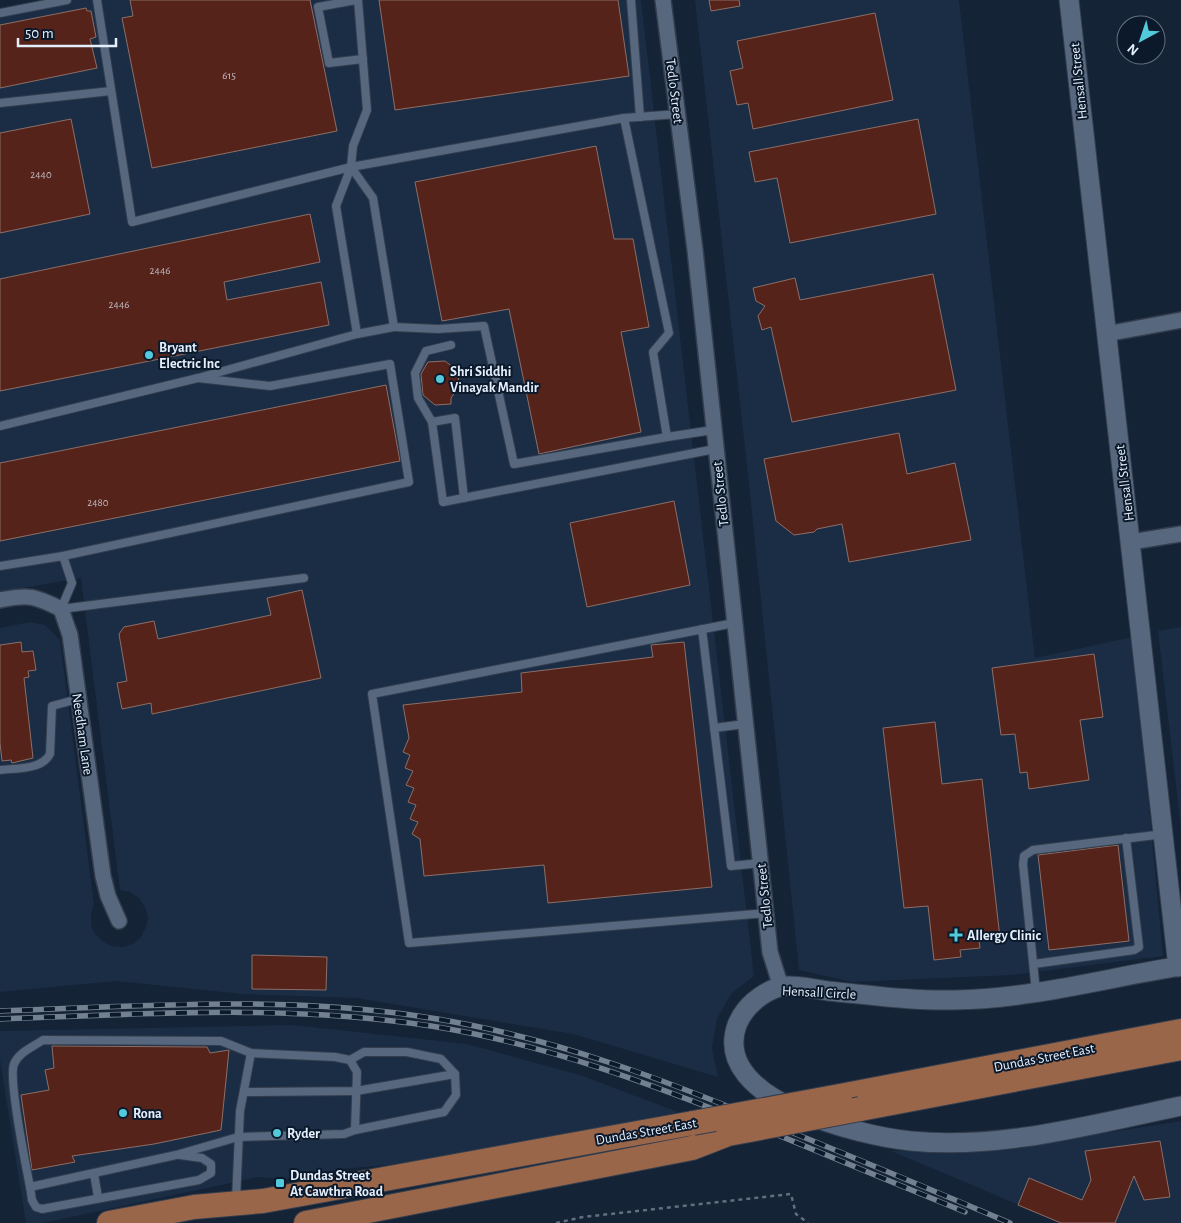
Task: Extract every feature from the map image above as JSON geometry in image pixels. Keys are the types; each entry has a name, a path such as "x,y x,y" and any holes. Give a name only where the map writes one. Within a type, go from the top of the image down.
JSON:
{"main road":[{"name":"Dundas Street East","path":"109,1223 194,1207 237,1216 263,1201 840,1096 1181,1031"},
{"name":"Dundas Street East","path":"306,1223 692,1148 728,1134 1181,1048"},
{"path":"330,1223 350,1219 361,1213"}],"street":[{"name":"Tedlo Street","path":"663,0 695,250 770,952 781,987"},
{"name":"Hensall Street","path":"1068,0 1180,966"},
{"path":"1106,334 1181,320"},
{"path":"1131,542 1181,534"},
{"path":"0,600 17,597 38,597 61,609"},
{"name":"Needham Lane","path":"61,609 70,634 102,876 118,921"},
{"name":"Hensall Circle","path":"1180,966 1036,992 991,998 953,1000 902,998 781,987 757,998 746,1009 736,1030 735,1053 749,1079 805,1116 884,1137 913,1141 959,1141 1032,1136 1181,1106"}],"lane":[{"path":"0,13 67,0"},
{"path":"97,0 132,222 351,167 624,118 678,114"},
{"path":"358,334 336,206 351,167 353,146 367,110 363,60 357,0 318,7 329,63 363,60"},
{"path":"631,0 640,117"},
{"path":"0,103 111,91"},
{"path":"624,118 669,333 653,352 667,437"},
{"path":"351,167 373,198 394,327"},
{"path":"0,426 198,378 358,334 394,327 438,329 484,326 514,464 713,430"},
{"path":"451,345 426,351 415,373 418,398 432,422 443,502 715,449"},
{"path":"0,566 62,556 409,482 390,364 270,386 198,378"},
{"path":"432,422 455,418 464,498"},
{"path":"61,609 72,583 62,556"},
{"path":"61,609 304,578"},
{"path":"734,623 372,694 409,943 766,912"},
{"path":"702,629 731,866 761,863"},
{"path":"0,770 34,766 48,759 50,754 52,706 78,699"},
{"path":"714,728 745,724"},
{"path":"1036,992 1023,864 1024,856 1034,850 1164,834"},
{"path":"1034,964 1134,950 1139,947 1126,838"},
{"path":"30,1187 176,1155 238,1137 344,1134 355,1130 444,1112 456,1095 454,1074 441,1059 407,1052 364,1052 350,1060 335,1057 251,1053 221,1041 43,1040 23,1052 13,1065 14,1095 32,1200 36,1207 42,1209 199,1180 211,1173 211,1164 202,1158 176,1155"},
{"path":"237,1216 238,1137 251,1053"},
{"path":"350,1060 356,1072 355,1130"},
{"path":"244,1092 356,1091 454,1074"},
{"path":"94,1174 98,1198"}],"path":[{"path":"556,1223 583,1217 791,1194 796,1214 808,1223"}],"shaded area":[{"path":"42,0 641,0 754,976 731,994 717,1019 712,1048 718,1077 573,1034 356,998 242,994 116,981 0,992 0,628 30,622 45,625 60,640 94,904 91,914 91,925 95,934 103,942 112,946 123,947 133,944 141,937 148,917 145,907 139,898 130,892 120,890 81,578 0,592 0,8"},
{"path":"695,0 959,0 1035,658 1133,637 1163,956 1012,975 852,982 799,970 749,484"},
{"path":"1181,627 1181,829 1158,631"},
{"path":"293,1025 467,1044 580,1075 678,1112 622,1125 388,1165 341,1169 284,1179 258,1177 43,1223 26,1223 0,1060 0,1031"},
{"path":"1181,1121 1181,1223 1062,1223 891,1151 1003,1149"}],"building":[{"path":"130,0 310,0 337,131 152,168 122,18 133,16"},
{"path":"379,0 618,0 629,76 395,110"},
{"path":"709,0 739,0 740,6 711,11"},
{"path":"86,8 87,11 91,11 96,37 90,39 97,68 0,88 0,25"},
{"path":"875,13 893,100 753,129 748,103 737,105 730,71 743,68 737,41"},
{"path":"71,119 90,214 0,233 0,133"},
{"path":"918,119 936,214 790,243 777,178 755,182 749,152"},
{"path":"596,146 614,239 633,239 649,327 621,332 641,432 539,454 509,309 442,321 415,182"},
{"path":"310,214 320,262 224,282 227,300 321,282 329,325 0,391 0,279"},
{"path":"933,274 956,390 792,422 771,327 762,330 758,316 765,306 756,301 753,288 795,278 800,300"},
{"name":"Shri Siddhi Vinayak Mandir","path":"445,361 458,371 459,386 451,398 451,404 435,405 423,395 421,374 428,362"},
{"path":"386,385 400,461 0,541 0,463"},
{"path":"899,433 907,474 955,463 971,540 849,562 842,524 817,529 814,532 794,535 776,521 764,459"},
{"path":"674,501 690,585 587,607 570,523"},
{"path":"302,590 321,678 152,714 151,703 122,709 117,683 127,681 119,634 124,627 154,621 158,639 271,615 267,598"},
{"path":"21,642 22,652 33,651 36,670 28,671 29,677 24,678 33,758 12,763 11,760 2,761 0,743 0,645"},
{"path":"684,642 712,887 548,903 544,865 424,876 420,839 412,834 418,822 410,819 416,805 408,802 414,788 406,785 413,771 405,768 410,755 403,752 409,738 403,705 522,692 521,673 653,657 651,645"},
{"path":"1094,654 1103,717 1080,720 1089,780 1029,789 1027,772 1020,773 1015,734 1001,735 992,668"},
{"path":"935,722 942,784 982,779 1000,938 979,940 980,948 960,950 961,957 934,960 928,906 904,908 883,728"},
{"path":"1118,845 1129,941 1049,950 1038,855"},
{"path":"252,955 327,957 326,990 252,989"},
{"name":"Rona","path":"52,1046 207,1047 210,1053 229,1050 221,1130 154,1144 72,1156 75,1162 32,1170 21,1095 49,1090 45,1070 54,1068"},
{"path":"1160,1141 1170,1197 1144,1200 1134,1176 1115,1223 1061,1223 1018,1205 1029,1178 1082,1200 1091,1180 1085,1151"}],"railway":[{"path":"0,1011 162,1005 269,1004 377,1011 476,1026 566,1049 653,1078 739,1111 1010,1223"},
{"path":"0,1019 162,1013 270,1013 377,1019 474,1034 558,1055 680,1096 965,1212"}],"place":[{"name":"Bryant Electric Inc","path":"149,355"},
{"name":"Shri Siddhi Vinayak Mandir","path":"440,379"},
{"name":"Allergy Clinic","path":"956,935"},
{"name":"Rona","path":"123,1113"},
{"name":"Ryder","path":"277,1133"},
{"name":"Dundas Street At Cawthra Road","path":"280,1183"}]}
